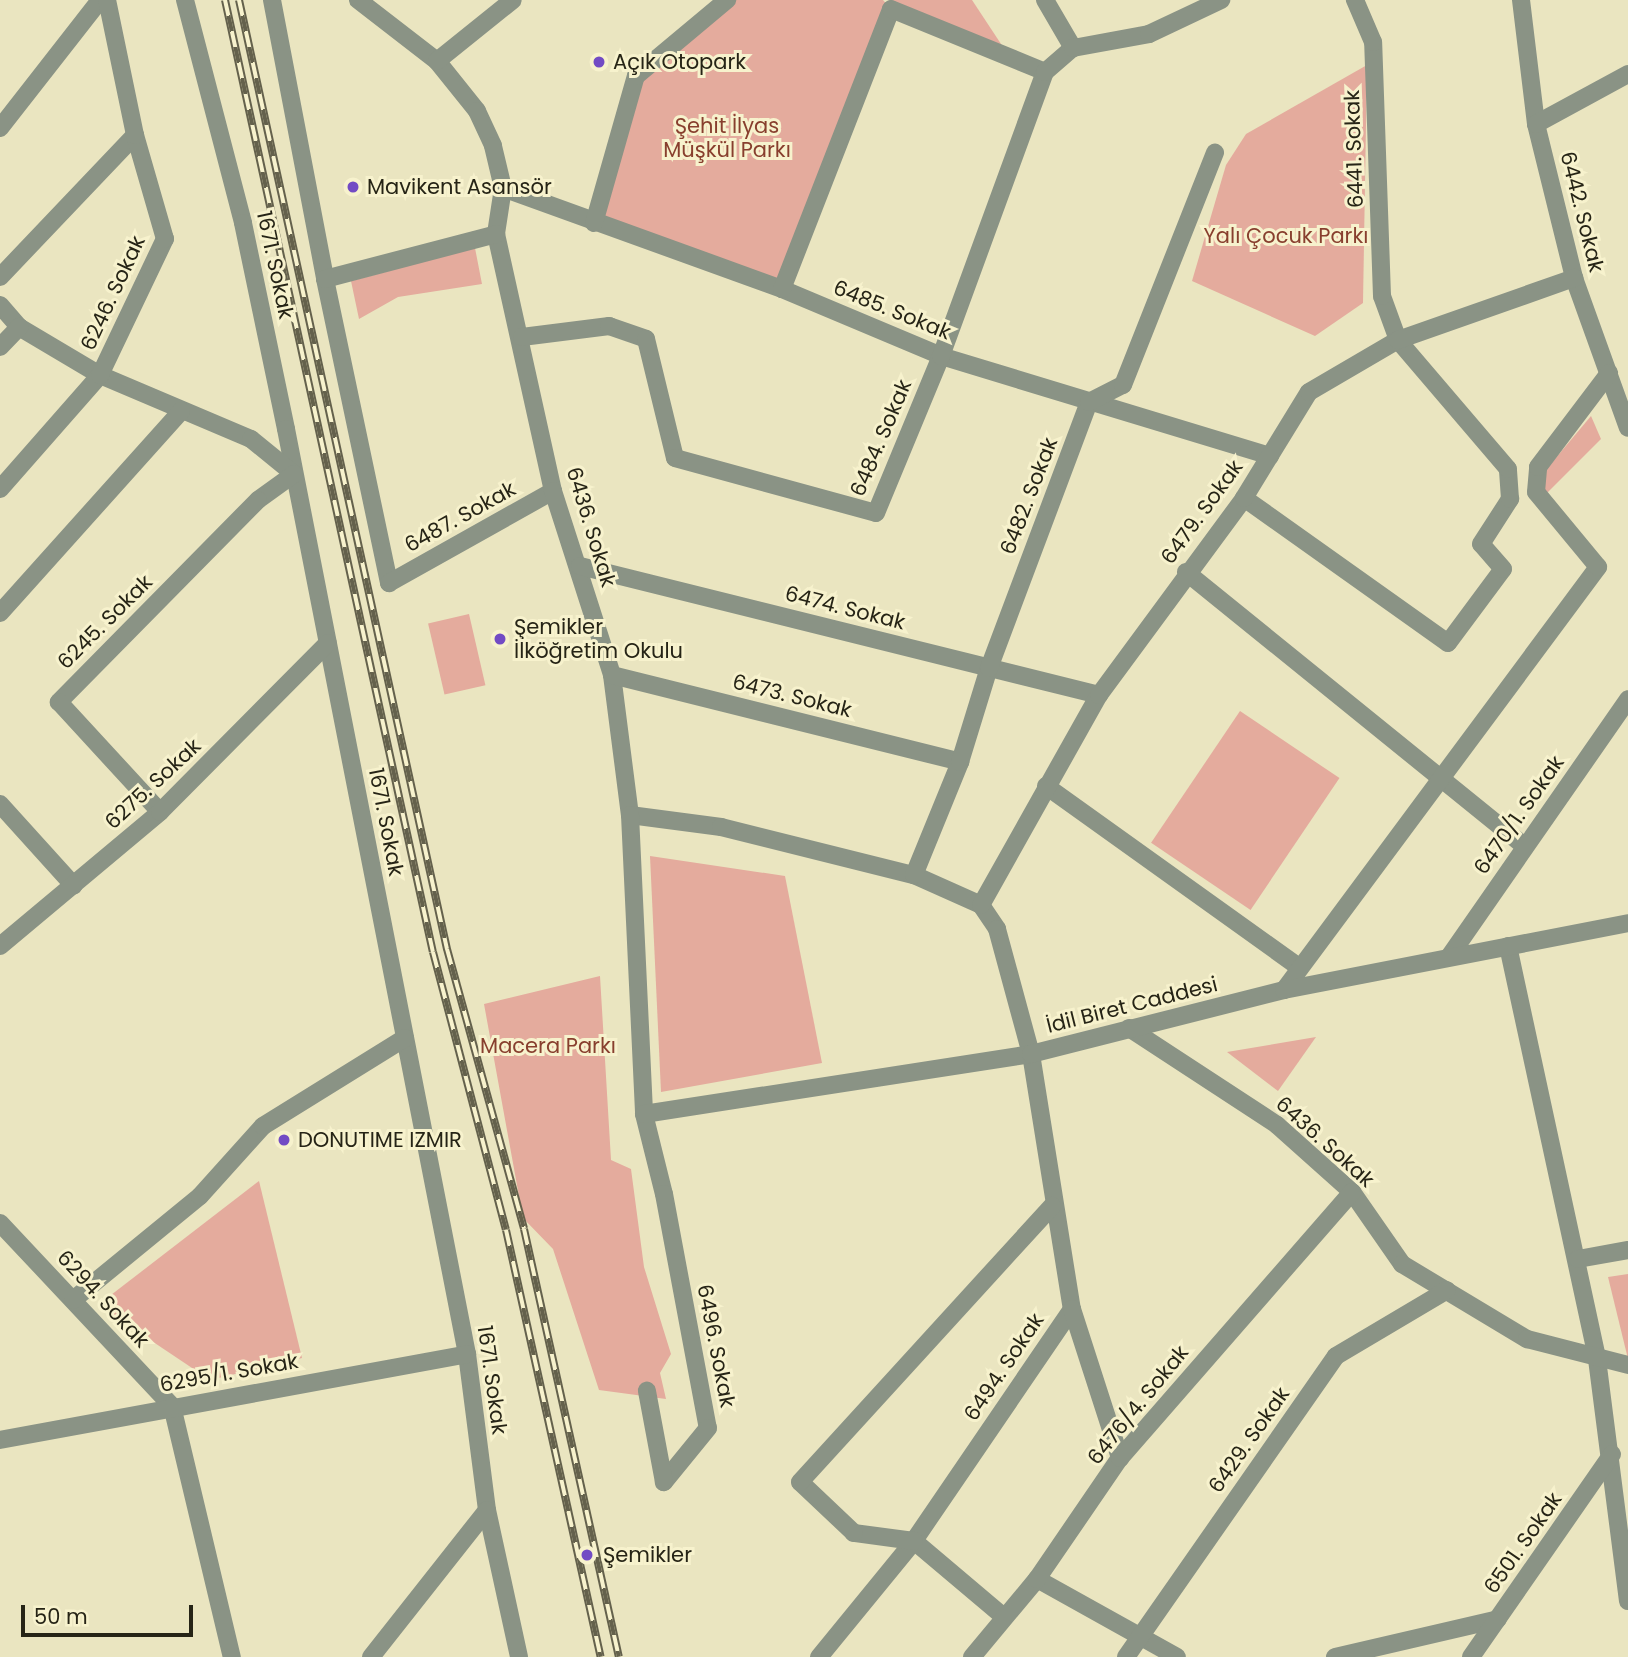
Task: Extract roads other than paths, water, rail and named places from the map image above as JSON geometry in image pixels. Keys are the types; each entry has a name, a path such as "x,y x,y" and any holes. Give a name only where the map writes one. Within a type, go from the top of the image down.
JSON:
{"street":[{"path":"0,128 100,0"},
{"name":"6246. Sokak","path":"0,489 100,375 165,239 135,135 107,0"},
{"name":"1671. Sokak","path":"185,0 243,223 294,474 467,1354 487,1510 519,1657"},
{"path":"272,0 324,279 496,234"},
{"name":"6436. Sokak","path":"358,0 437,61 477,111 494,146 503,188 496,234 522,337 553,491 580,566 612,675 630,815 643,1114"},
{"path":"437,61 513,0"},
{"path":"594,223 636,76 727,0"},
{"path":"1045,0 1073,48 1149,34 1221,0"},
{"name":"6441. Sokak","path":"1355,0 1373,42 1382,296 1398,340"},
{"name":"6442. Sokak","path":"1521,0 1536,124 1574,278 1628,428"},
{"path":"782,289 887,4 1045,72"},
{"name":"6484. Sokak","path":"522,337 609,326 646,339 675,458 876,513 941,356 1045,72 1073,48"},
{"path":"1536,124 1628,74"},
{"path":"0,277 135,135"},
{"path":"1089,402 1123,384 1215,153"},
{"name":"6485. Sokak","path":"503,188 782,289 941,356 1270,456"},
{"name":"6479. Sokak","path":"981,905 1099,695 1186,572 1244,498 1310,392 1398,340 1574,278"},
{"name":"6487. Sokak","path":"324,279 389,583 553,491"},
{"path":"0,305 19,327 100,375 251,439 294,474"},
{"path":"0,347 19,327"},
{"path":"1244,498 1448,643 1503,569 1481,544 1510,499 1508,469 1398,340"},
{"path":"1284,990 1598,567 1536,492 1538,467 1609,373"},
{"name":"6482. Sokak","path":"914,876 960,762 989,668 1089,402"},
{"path":"0,613 181,411"},
{"name":"6245. Sokak","path":"160,812 59,702 258,500 294,474"},
{"name":"6474. Sokak","path":"580,566 1099,695"},
{"path":"1186,572 1524,846"},
{"name":"6275. Sokak","path":"0,946 160,812 328,643"},
{"name":"6473. Sokak","path":"612,675 960,762"},
{"name":"6470/1. Sokak","path":"1449,957 1628,699"},
{"path":"1046,786 1300,968"},
{"path":"0,804 74,886"},
{"path":"630,815 721,827 914,876 981,905 997,929 1031,1054"},
{"name":"İdil Biret Caddesi","path":"643,1114 1031,1054 1284,990 1628,923"},
{"path":"1508,946 1578,1259 1597,1359 1612,1454 1628,1601"},
{"name":"6436. Sokak","path":"1129,1028 1277,1125 1353,1192 1402,1264 1527,1339 1628,1366"},
{"path":"73,1300 200,1196 263,1126 405,1038"},
{"name":"6494. Sokak","path":"819,1657 915,1541 1072,1309 1052,1206 1031,1054"},
{"name":"6496. Sokak","path":"643,1114 664,1194 708,1428 664,1482 647,1391"},
{"name":"6476/4. Sokak","path":"972,1657 1037,1579 1120,1458 1353,1192"},
{"path":"1004,1617 915,1541 854,1533 800,1482 1052,1206"},
{"name":"6294. Sokak","path":"0,1223 172,1406"},
{"path":"1578,1259 1628,1250"},
{"name":"6429. Sokak","path":"1126,1657 1336,1356 1447,1290"},
{"path":"1072,1309 1120,1458"},
{"name":"6295/1. Sokak","path":"0,1440 172,1406 467,1354"},
{"path":"172,1406 232,1657"},
{"name":"6501. Sokak","path":"1472,1657 1612,1454"},
{"path":"371,1657 487,1510"},
{"path":"1037,1579 1137,1638 1177,1657"},
{"path":"1335,1657 1498,1619"}],"railway":[{"path":"225,0 433,952 506,1230 601,1657"},
{"path":"239,0 447,949 524,1229 619,1657"}],"place":[{"name":"Açık Otopark","path":"599,62"},
{"name":"Mavikent Asansör","path":"353,187"},
{"name":"Şemikler İlköğretim Okulu","path":"500,639"},
{"name":"DONUTIME IZMIR","path":"284,1140"},
{"name":"Şemikler","path":"587,1555"}],"park label":[{"name":"Şehit İlyas Müşkül Parkı","path":"727,138"},
{"name":"Yalı Çocuk Parkı","path":"1286,236"},
{"name":"Macera Parkı","path":"548,1046"}]}
